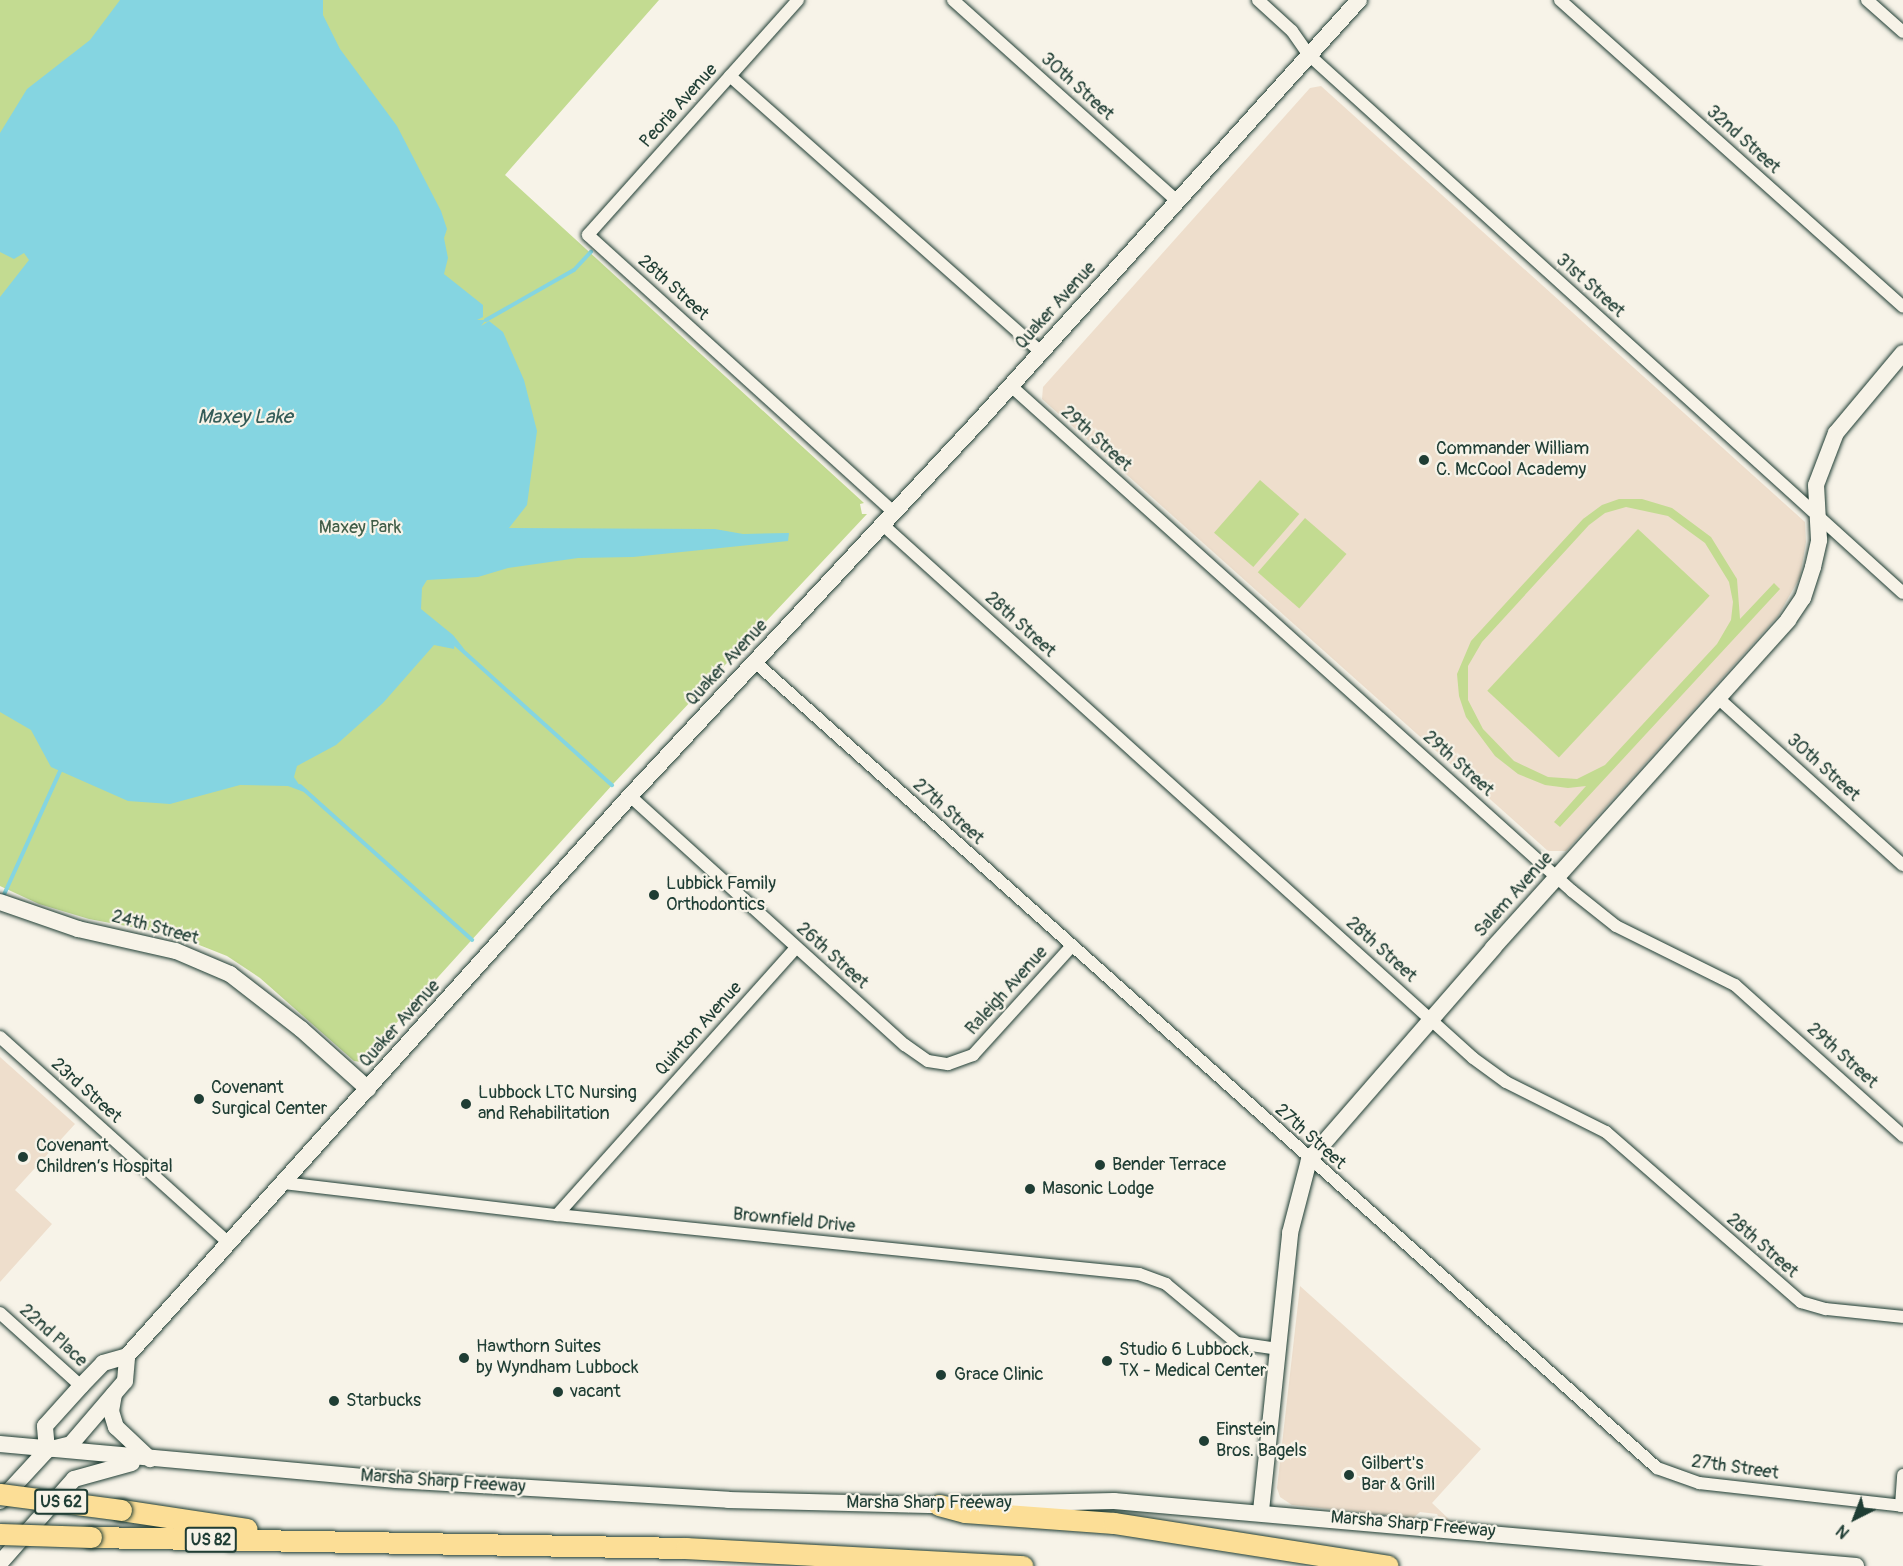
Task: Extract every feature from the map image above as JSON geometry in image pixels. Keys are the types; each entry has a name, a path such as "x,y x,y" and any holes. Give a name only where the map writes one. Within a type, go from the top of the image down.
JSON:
{"highway":[{"name":"US 62","path":"0,1494 331,1542 686,1548 1023,1566"},
{"path":"939,1505 965,1512 1114,1523 1388,1566"},
{"name":"US 82","path":"0,1534 331,1542"}],"main road":[{"name":"Quaker Avenue","path":"47,1450 45,1426 81,1386 103,1364 127,1356 630,796 1011,386 1359,0"},
{"name":"Salem Avenue","path":"1261,1511 1290,1233 1309,1160 1430,1019 1788,620 1803,598 1819,540 1820,518 1816,485 1836,433 1903,353"},
{"name":"24th Street","path":"0,902 69,926 176,951 214,966 266,999 368,1089"},
{"path":"0,1501 47,1450 71,1444 125,1381 127,1356"},
{"path":"114,1394 111,1412 116,1427 150,1459"},
{"name":"Marsha Sharp Freeway","path":"0,1444 150,1459 523,1488 728,1500 939,1505 1114,1501 1261,1511 1856,1566"},
{"path":"0,1563 74,1479 88,1472 150,1459"}],"street":[{"name":"Peoria Avenue","path":"588,235 798,0"},
{"name":"30th Street","path":"953,0 1178,201"},
{"name":"31st Street","path":"1258,0 1292,31 1309,56 1903,593"},
{"name":"32nd Street","path":"1560,0 1903,307"},
{"path":"1867,0 1903,32"},
{"path":"730,76 1041,352"},
{"name":"28th Street","path":"588,235 888,519 1430,1019 1506,1082 1606,1132 1780,1288 1801,1302 1826,1309 1903,1317"},
{"name":"29th Street","path":"1011,386 1557,877 1616,926 1735,985 1903,1136"},
{"name":"27th Street","path":"755,662 1309,1160 1657,1468 1709,1485 1902,1506"},
{"name":"30th Street","path":"1718,698 1903,865"},
{"name":"26th Street","path":"630,796 918,1056 938,1064 970,1058"},
{"name":"Raleigh Avenue","path":"970,1058 1071,947"},
{"name":"Quinton Avenue","path":"557,1215 796,948"},
{"name":"23rd Street","path":"0,1037 229,1243"},
{"name":"Brownfield Drive","path":"283,1183 557,1215 1139,1274 1166,1284 1237,1343 1278,1349"},
{"name":"22nd Place","path":"0,1313 81,1386"},
{"path":"1902,1506 1903,1475"}],"shaded area":[{"name":"Commander William C. McCool Academy","path":"1321,86 1805,522 1806,542 1800,577 1778,616 1566,851 1548,851 1042,399 1043,387 1310,88"},
{"name":"Covenant Children’s Hospital","path":"0,1057 75,1124 15,1190 52,1224 0,1282"},
{"path":"1300,1286 1481,1449 1432,1503 1452,1522 1440,1520 1437,1514 1420,1512 1413,1518 1292,1505 1280,1497 1277,1488"}],"green space":[{"name":"Maxey Park","path":"0,0 659,0 505,175 864,503 860,504 862,514 867,514 614,783 361,1062 354,1061 260,978 227,956 174,935 89,919 39,904 0,886"},
{"path":"1260,480 1299,514 1253,567 1214,533"},
{"path":"1619,499 1642,499 1672,508 1711,537 1737,579 1740,619 1774,583 1780,589 1560,827 1554,822 1586,786 1568,788 1545,785 1518,774 1495,756 1466,717 1459,696 1457,674 1471,641 1583,519 1602,505","holes":["1626,507 1668,516 1705,543 1729,582 1733,602 1731,620 1717,644 1605,765 1577,779 1548,777 1514,761 1483,729 1468,700 1468,666 1482,642 1589,525 1605,513"]},
{"path":"1305,518 1347,554 1299,608 1258,572"},
{"path":"1638,529 1710,596 1559,757 1487,691"}],"water":[{"name":"Maxey Lake","path":"120,0 323,0 323,15 340,49 397,126 441,211 447,229 444,238 448,258 444,274 483,305 483,317 477,320 486,320 481,326 489,321 503,332 524,380 537,431 527,505 509,528 715,529 743,534 789,533 788,541 633,557 578,558 508,568 478,577 427,580 422,588 421,609 453,635 465,650 455,642 454,649 434,645 383,703 336,745 297,766 294,777 304,792 288,786 240,785 170,804 128,801 51,767 31,730 0,712 0,297 29,260 24,253 14,259 0,252 0,133 27,89 90,40"}],"waterway":[{"path":"486,320 574,270 591,252"},
{"path":"453,642 612,785"},
{"path":"2,899 60,771"},
{"path":"300,786 472,940"}],"place":[{"name":"Commander William C. McCool Academy","path":"1424,460"},
{"name":"Lubbick Family Orthodontics","path":"654,895"},
{"name":"Covenant Surgical Center","path":"199,1099"},
{"name":"Lubbock LTC Nursing and Rehabilitation","path":"466,1104"},
{"name":"Covenant Children’s Hospital","path":"23,1157"},
{"name":"Bender Terrace","path":"1100,1165"},
{"name":"Masonic Lodge","path":"1030,1189"},
{"name":"Hawthorn Suites by Wyndham Lubbock","path":"464,1358"},
{"name":"Studio 6 Lubbock, TX - Medical Center","path":"1107,1361"},
{"name":"Grace Clinic","path":"941,1375"},
{"name":"vacant","path":"558,1392"},
{"name":"Starbucks","path":"334,1401"},
{"name":"Einstein Bros. Bagels","path":"1204,1441"},
{"name":"Gilbert's Bar & Grill","path":"1349,1475"}]}
